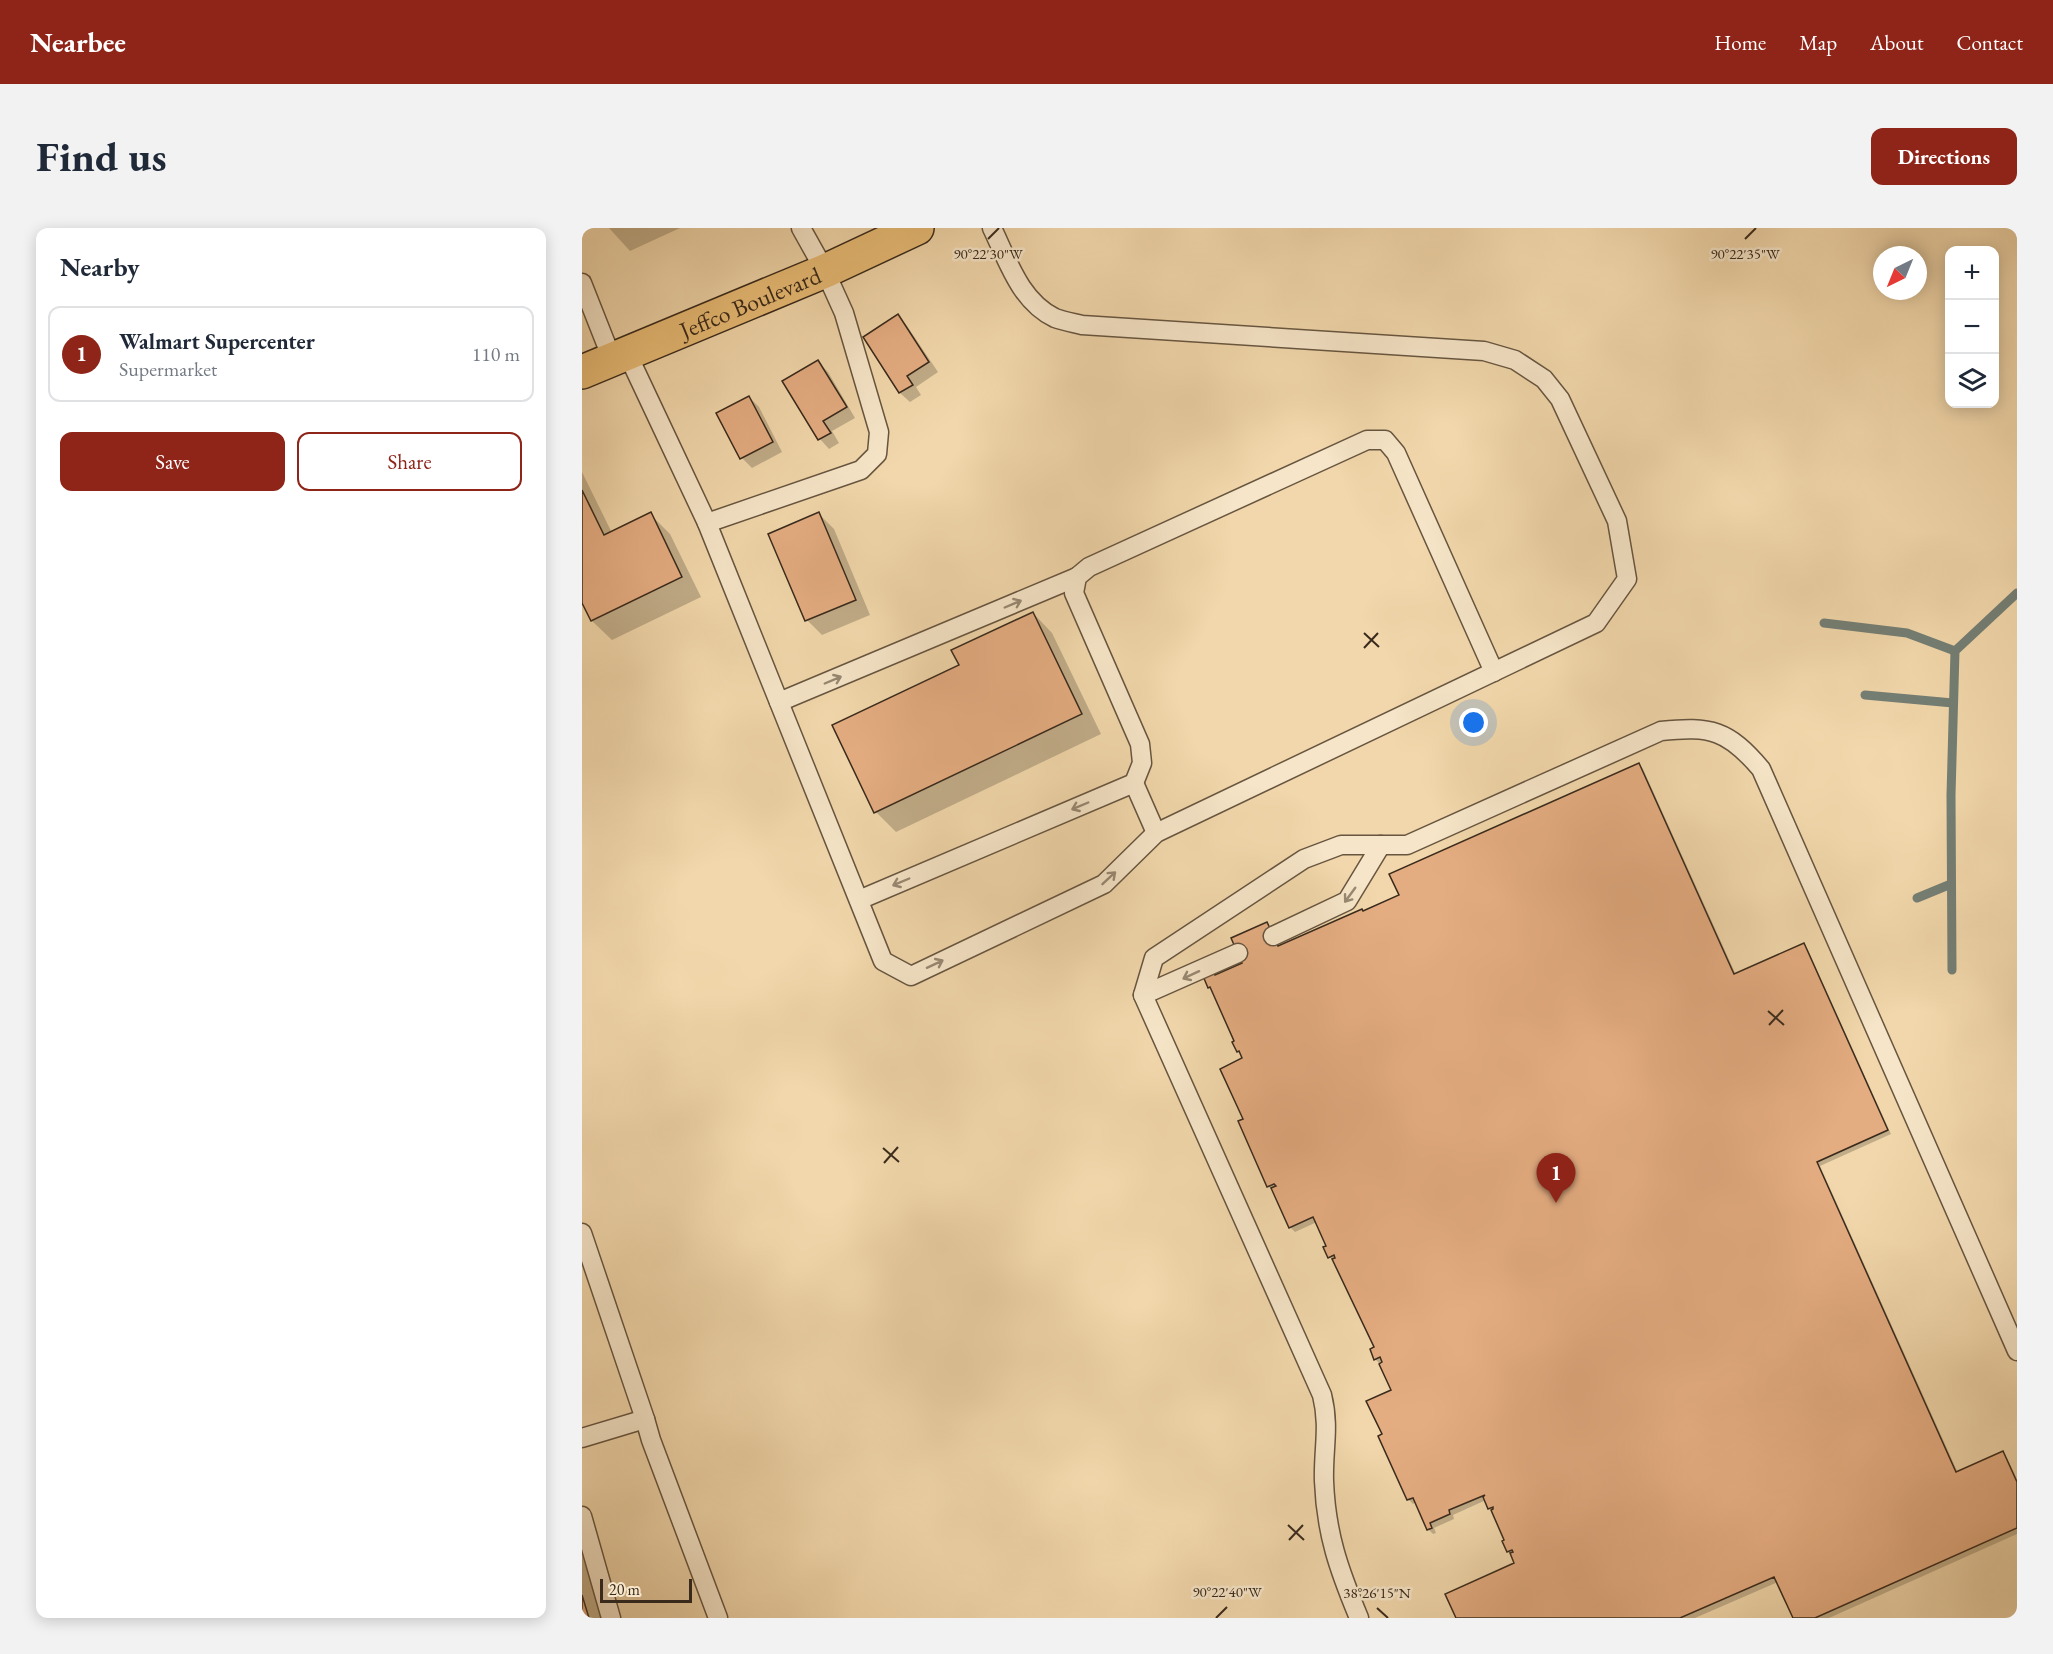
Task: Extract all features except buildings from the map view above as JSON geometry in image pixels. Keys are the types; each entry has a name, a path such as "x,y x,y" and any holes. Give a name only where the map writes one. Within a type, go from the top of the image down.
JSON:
{"main road":[{"name":"Jeffco Boulevard","path":"582,372 825,271 917,228"}],"lane":[{"path":"707,523 861,470 877,454 879,432 844,313 825,271 801,228"},
{"path":"582,284 707,523 883,961 911,976 1104,884 1156,833 1596,623 1627,579 1617,521 1560,399 1544,379 1515,360 1484,351 1082,325 1055,318 1032,302 1018,284 992,228"},
{"path":"779,702 1077,577 1089,567 1367,440 1385,440 1396,453 1494,672"},
{"path":"859,900 1134,783 1142,763 1140,744 1074,593 1077,577"},
{"path":"1359,1618 1342,1578 1330,1535 1324,1480 1327,1422 1322,1395 1143,995 1154,958 1304,859 1341,845 1407,845 1661,731 1693,728 1721,734 1744,748 1761,769 2017,1351"},
{"path":"1134,783 1156,833"},
{"path":"1273,936 1347,901 1381,845"},
{"path":"1143,995 1238,953"},
{"path":"582,1233 666,1482 718,1618"},
{"path":"582,1438 645,1419"},
{"path":"582,1516 611,1618"}],"waterway":[{"path":"1952,970 1951,795 1955,651 2017,593"},
{"path":"1824,623 1907,633 1955,651"},
{"path":"1865,695 1953,703"},
{"path":"1917,898 1951,884"}],"place":[{"name":"Walmart Supercenter","path":"1556,1203"}]}
